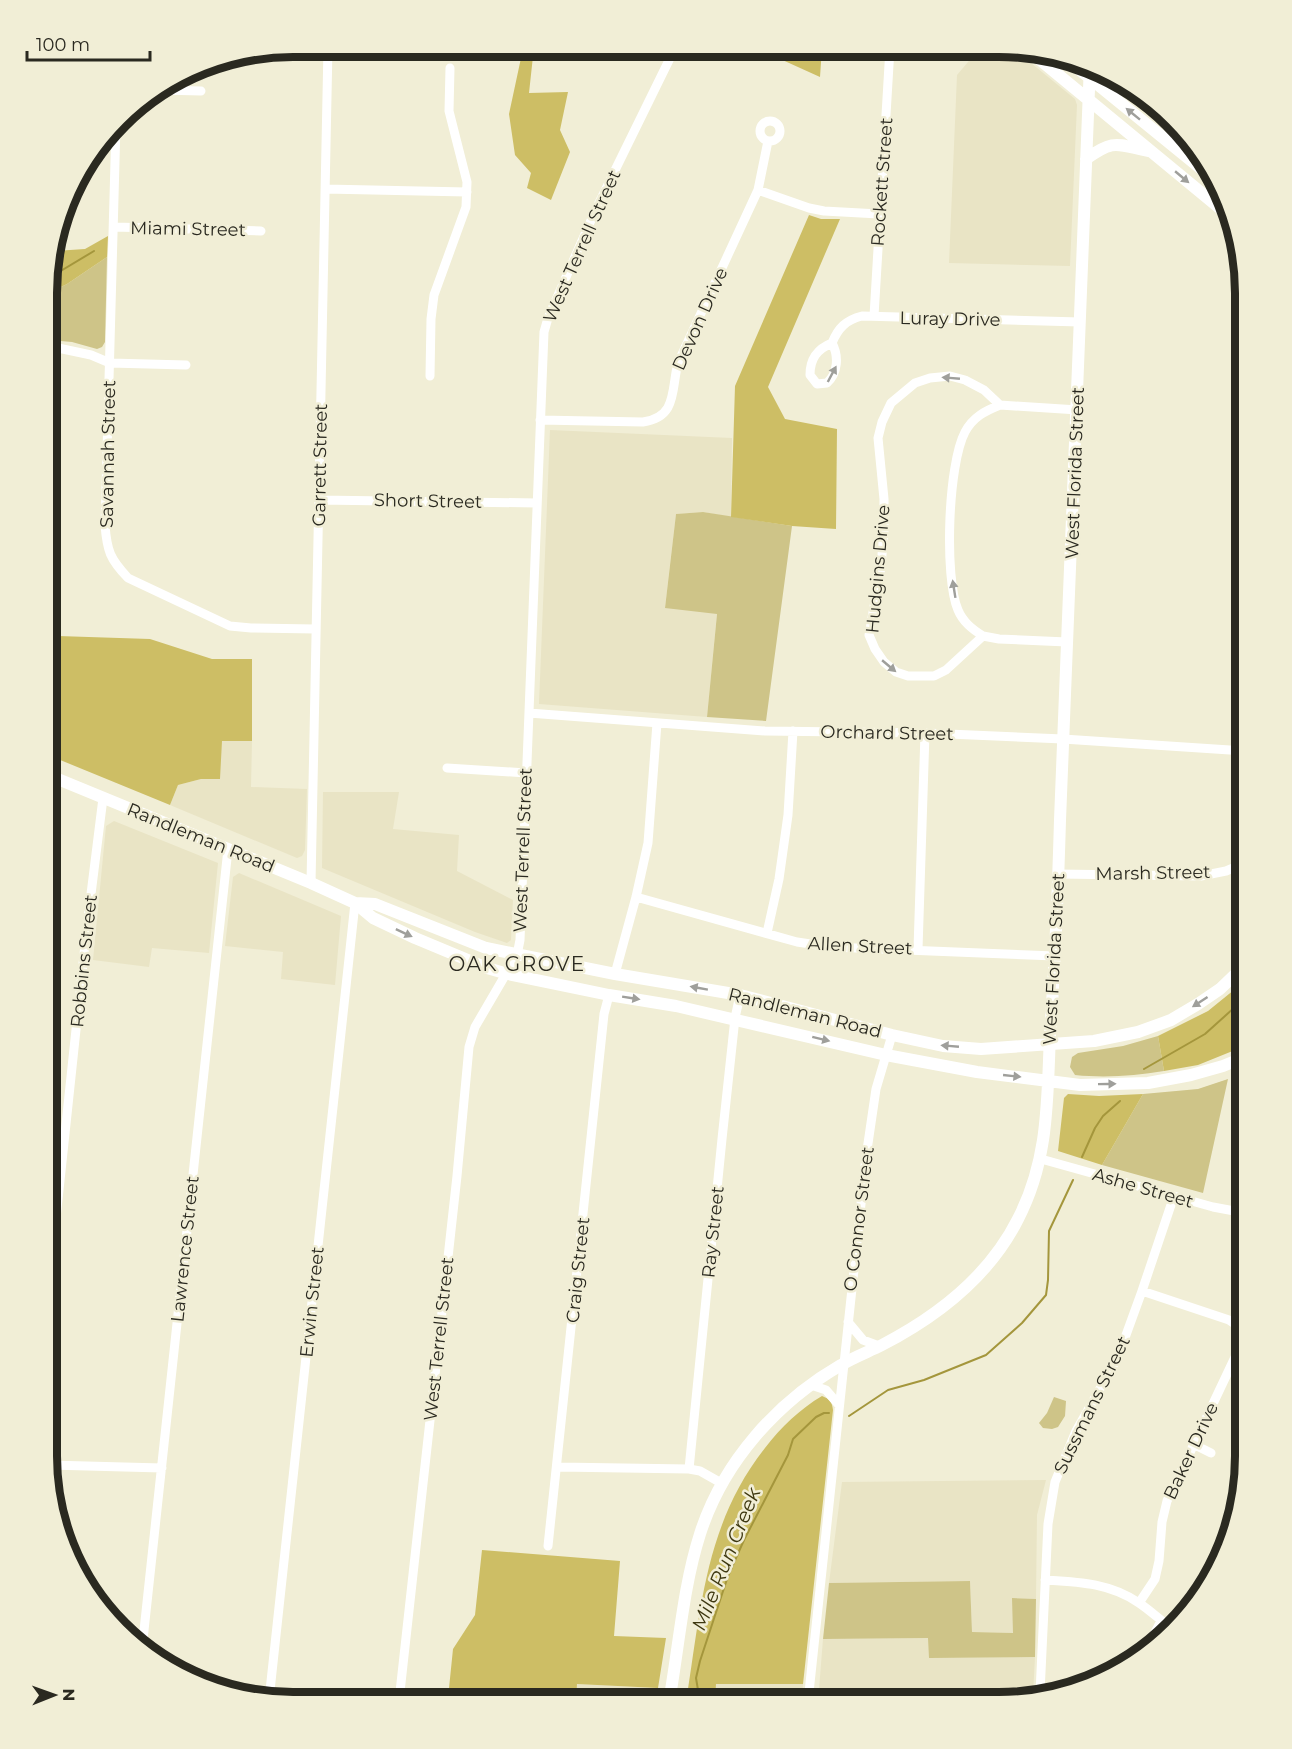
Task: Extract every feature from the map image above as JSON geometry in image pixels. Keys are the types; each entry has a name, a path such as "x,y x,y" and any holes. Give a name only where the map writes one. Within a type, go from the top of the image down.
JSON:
{"main road":[{"path":"1043,62 1219,207"},
{"path":"1081,72 1197,165"},
{"name":"West Florida Street","path":"671,1692 693,1561 700,1534 711,1505 742,1452 764,1425 811,1385 843,1363 879,1346 948,1305 969,1286 994,1258 1018,1220 1041,1159 1047,1115 1055,956 1090,75"},
{"path":"1086,159 1103,147 1114,144 1153,152"},
{"name":"Randleman Road","path":"57,779 311,883 355,903 373,918 415,938 487,968 508,974 735,1018 886,1055 977,1072 1080,1085 1148,1083 1212,1069 1235,1061"},
{"name":"Randleman Road","path":"355,903 375,904 486,948 615,974 740,995 943,1046 981,1049 1018,1048 1094,1041 1138,1032 1171,1020 1220,989 1235,975"}],"street":[{"name":"Garrett Street","path":"311,883 328,57"},
{"name":"West Terrell Street","path":"400,1692 469,1047 476,1027 508,974 517,955 520,940 542,347 548,318 596,209 671,57"},
{"name":"Rockett Street","path":"873,316 889,57"},
{"path":"430,376 434,295 437,281 464,217 467,192 467,182 449,111 450,68"},
{"path":"173,90 201,91"},
{"name":"Savannah Street","path":"116,136 105,525 107,549 115,564 128,578 230,626 315,629"},
{"name":"Devon Drive","path":"540,420 651,421 663,413 672,402 678,363 758,190 768,141"},
{"path":"325,189 467,192"},
{"path":"758,190 824,211 879,214"},
{"name":"Miami Street","path":"114,227 261,231"},
{"name":"Luray Drive","path":"832,343 839,329 846,322 862,316 1080,322"},
{"path":"57,348 91,355 110,363 186,365"},
{"name":"Hudgins Drive","path":"983,636 946,670 934,676 908,676 896,672 875,650 869,635 880,576 884,530 884,499 878,438 882,422 891,403 915,383 930,378 950,376 965,380 984,390 1000,405"},
{"path":"1067,642 999,639 983,636 965,622 957,609 953,589 950,546 952,489 957,457 964,433 973,420 984,411 1000,405 1077,410"},
{"name":"Short Street","path":"319,500 537,503"},
{"name":"Orchard Street","path":"529,713 793,731 925,733 1063,739 1235,750"},
{"path":"615,974 648,843 657,723"},
{"path":"767,933 779,879 788,815 793,731"},
{"path":"918,950 925,733"},
{"path":"447,768 526,773"},
{"name":"Robbins Street","path":"57,1175 103,798"},
{"name":"Lawrence Street","path":"143,1639 228,849"},
{"name":"Marsh Street","path":"1058,874 1201,876 1235,867"},
{"name":"Allen Street","path":"636,897 797,942 831,947 1055,956"},
{"name":"Erwin Street","path":"270,1691 355,903"},
{"name":"Craig Street","path":"548,1546 604,1014 609,995"},
{"name":"Ray Street","path":"689,1469 735,1018 740,995"},
{"name":"O Connor Street","path":"809,1692 866,1157 876,1089 892,1035"},
{"name":"Ashe Street","path":"1041,1159 1235,1211"},
{"name":"Sussmans Street","path":"1040,1688 1048,1524 1055,1482 1076,1431 1118,1357 1174,1196"},
{"path":"1142,1291 1229,1320 1235,1324"},
{"path":"848,1322 863,1340 879,1346"},
{"name":"Baker Drive","path":"1139,1603 1155,1579 1167,1501 1235,1357"},
{"path":"811,1385 826,1390 839,1405"},
{"path":"1193,1444 1211,1453"},
{"path":"58,1466 162,1468"},
{"path":"558,1467 689,1469 700,1471 723,1484"},
{"path":"1045,1580 1086,1582 1107,1587 1139,1603 1165,1624"},
{"path":"1154,1635 1161,1621"}],"shaded area":[{"path":"533,57 529,93 568,92 560,130 570,152 551,200 527,188 531,173 515,155 509,114 521,58"},
{"path":"776,57 821,57 820,77"},
{"path":"972,57 1026,59 1075,99 1077,105 1070,266 949,263 957,75"},
{"path":"1129,96 1155,115 1170,130"},
{"path":"809,215 821,219 840,219 768,387 785,419 837,429 836,529 792,526 731,517 735,386"},
{"path":"108,236 107,257 57,289 61,251 85,249"},
{"path":"107,257 105,342 102,347 97,349 57,341 57,289"},
{"path":"550,430 732,438 731,517 703,512 676,514 665,607 717,613 707,717 539,704"},
{"path":"703,512 792,526 766,721 707,717 717,614 665,608 676,514"},
{"path":"57,636 58,636 57,704"},
{"path":"58,636 150,639 212,659 252,659 252,741 222,741 220,779 201,779 178,785 170,805 57,759"},
{"path":"222,741 252,741 251,787 307,789 305,850 302,856 297,858 170,805 178,785 201,779"},
{"path":"323,792 399,792 393,829 459,835 457,871 513,900 511,940 507,943 475,932 322,868"},
{"path":"114,821 218,863 209,953 152,948 149,967 93,960 106,826"},
{"path":"239,873 341,916 335,985 281,979 283,952 225,946 233,877"},
{"path":"1235,989 1235,1050 1198,1065 1164,1071 1158,1036 1208,1011"},
{"path":"1158,1036 1164,1071 1120,1076 1086,1076 1075,1075 1070,1067 1072,1057 1078,1053 1123,1046"},
{"path":"1228,1079 1203,1193 1102,1165 1143,1094 1198,1089"},
{"path":"1068,1094 1099,1096 1143,1094 1102,1165 1058,1151 1064,1098"},
{"path":"822,1396 827,1398 833,1410 803,1684 716,1684 716,1692 688,1692 709,1569 729,1507 745,1477 771,1440"},
{"path":"1054,1397 1066,1401 1065,1416 1058,1427 1043,1428 1039,1423 1047,1413"},
{"path":"1046,1480 1037,1515 1036,1599 1013,1598 1013,1633 972,1632 970,1581 829,1583 842,1482"},
{"path":"482,1550 620,1561 614,1636 666,1638 658,1688 577,1684 577,1692 449,1692 453,1649 475,1615"},
{"path":"970,1581 972,1632 1013,1633 1012,1598 1036,1599 1035,1657 929,1658 928,1638 823,1639 829,1583"},
{"path":"929,1638 929,1658 1035,1657 1033,1689 999,1692 819,1692 823,1639"},
{"path":"577,1684 658,1688 657,1692 577,1692"},
{"path":"716,1684 803,1684 802,1692 716,1692"}],"waterway":[{"path":"58,272 94,251"},
{"name":"Mile Run Creek","path":"1144,1069 1205,1034 1235,1007"},
{"name":"Mile Run Creek","path":"1082,1157 1103,1116 1120,1101"},
{"name":"Mile Run Creek","path":"849,1416 888,1390 924,1380 986,1355 1022,1323 1046,1295 1049,1231 1073,1180"},
{"name":"Mile Run Creek","path":"698,1692 696,1678 700,1661 728,1576 744,1540 788,1455 793,1439 816,1417 829,1413"}],"district":[{"name":"OAK GROVE","path":"517,964"}]}
